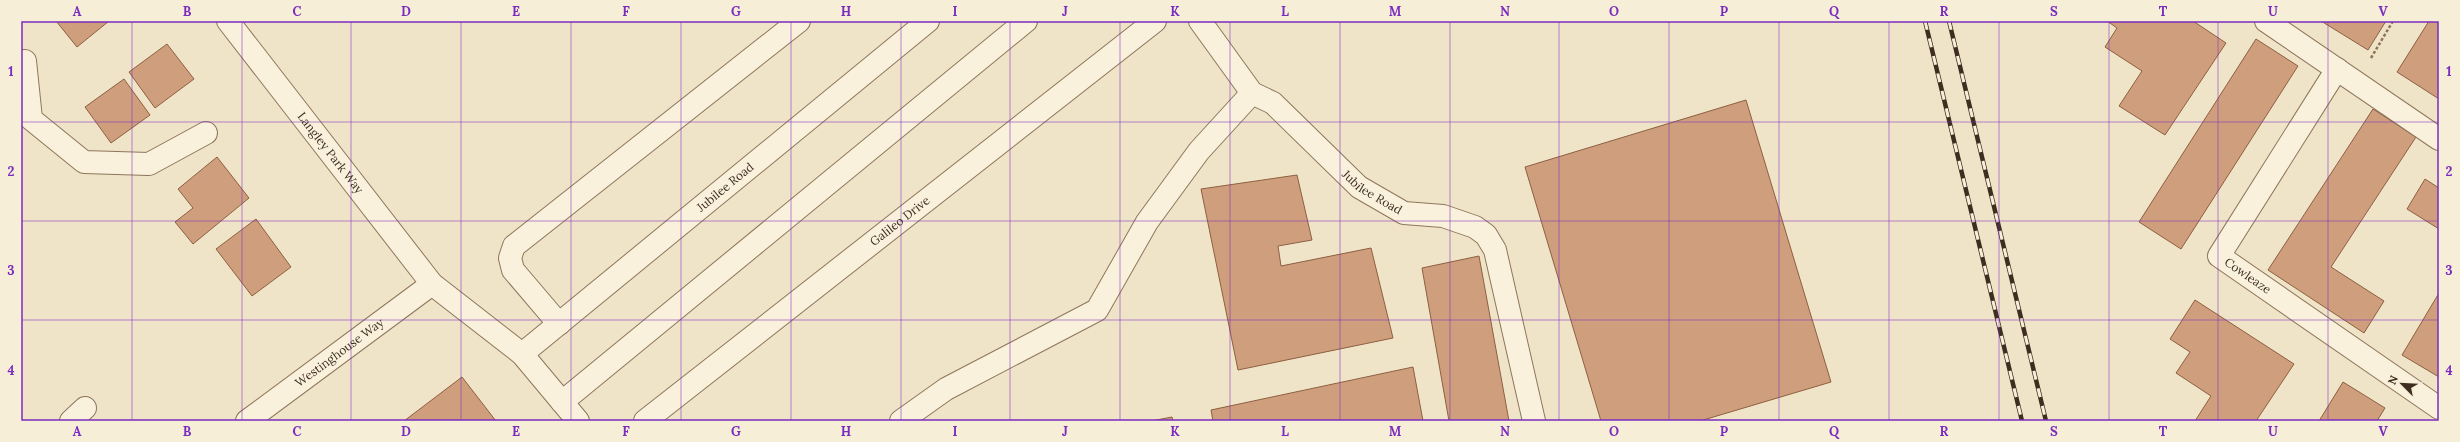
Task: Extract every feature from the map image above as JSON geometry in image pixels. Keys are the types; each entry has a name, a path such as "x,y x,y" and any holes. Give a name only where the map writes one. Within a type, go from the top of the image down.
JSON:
{"street":[{"name":"Langley Park Way","path":"228,21 432,284 522,354 578,421"},
{"path":"559,324 512,270 510,258 514,246 799,21"},
{"name":"Jubilee Road","path":"522,354 928,21"},
{"path":"562,402 1026,21"},
{"name":"Galileo Drive","path":"645,421 1155,21"},
{"name":"Jubilee Road","path":"1200,21 1252,93 1273,103 1359,186 1404,213 1460,220 1475,227 1486,235 1495,250 1534,421"},
{"path":"2266,21 2439,139"},
{"path":"25,61 26,122 84,162 149,164 206,133"},
{"name":"Cowleaze","path":"2337,69 2219,256 2439,408"},
{"path":"901,421 946,389 1097,310 1147,222 1198,151 1252,93"},
{"name":"Westinghouse Way","path":"247,421 432,284"}],"path":[{"path":"2356,83 2393,21"}],"building":[{"path":"56,21 109,21 77,47"},
{"path":"2107,21 2193,21 2226,43 2165,135 2119,106 2142,71 2105,47 2117,28"},
{"path":"2321,21 2386,21 2368,50"},
{"path":"2429,21 2439,21 2439,99 2397,72"},
{"path":"2256,39 2298,66 2181,249 2139,222"},
{"path":"167,44 194,79 155,108 129,72"},
{"path":"124,79 150,115 111,143 85,107"},
{"path":"1746,100 1831,382 1700,421 1601,421 1525,167"},
{"path":"2373,109 2416,137 2331,267 2384,301 2364,333 2268,270"},
{"path":"217,157 249,198 193,244 175,222 193,208 178,189"},
{"path":"1297,175 1312,240 1278,246 1281,266 1371,248 1393,338 1238,370 1201,189"},
{"path":"2425,179 2439,188 2439,229 2407,209"},
{"path":"256,219 291,267 252,296 216,249"},
{"path":"1479,256 1509,421 1449,421 1422,268"},
{"path":"2439,293 2439,377 2402,355"},
{"path":"2195,300 2294,364 2256,421 2195,421 2211,396 2176,373 2190,352 2170,339"},
{"path":"1413,367 1423,421 1213,421 1211,410"},
{"path":"462,377 496,421 404,421"},
{"path":"2343,382 2385,408 2377,421 2319,421"},
{"path":"1172,417 1173,421 1151,421"}],"railway":[{"path":"1925,21 2022,421"},
{"path":"1949,21 2046,421"}]}
